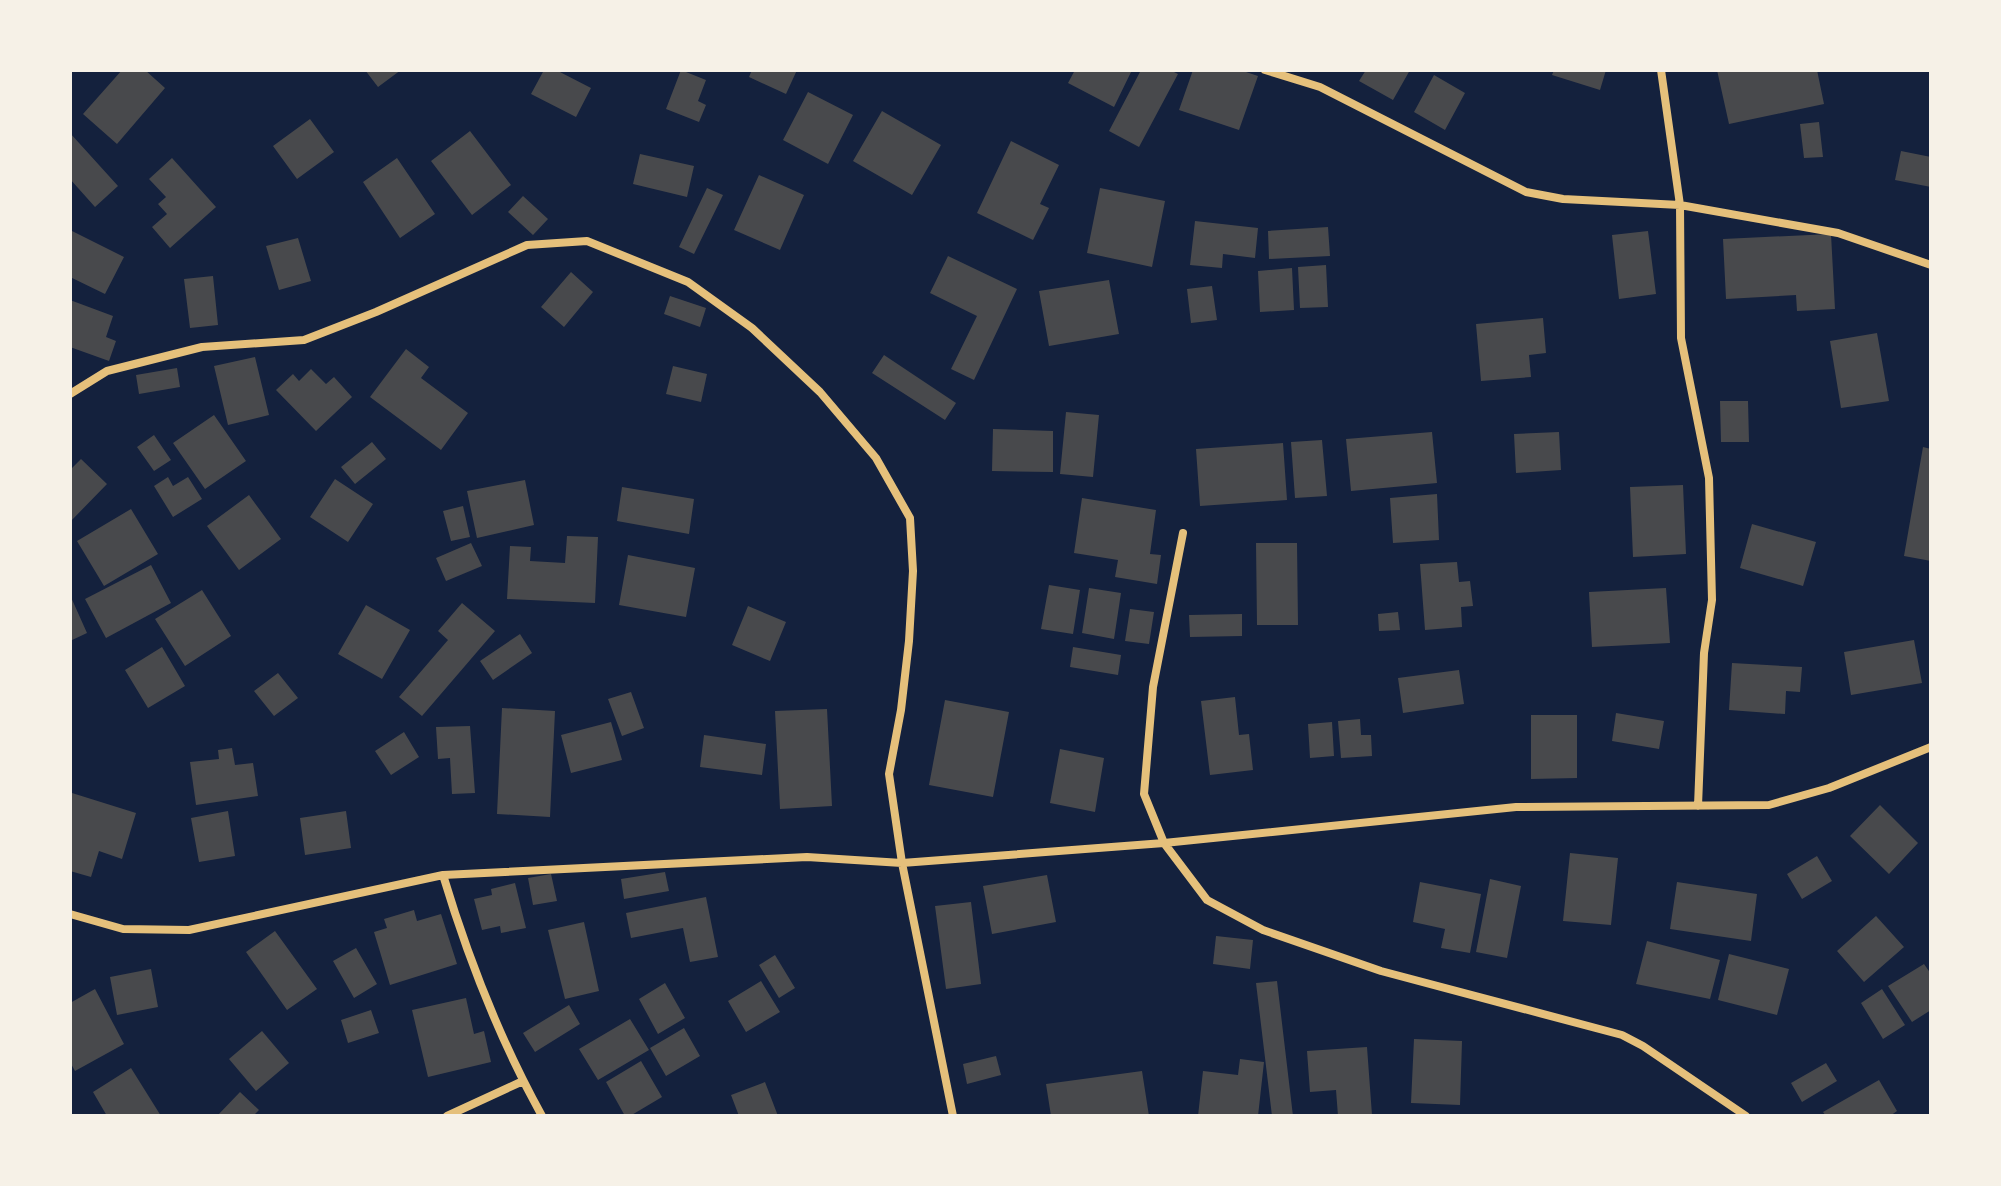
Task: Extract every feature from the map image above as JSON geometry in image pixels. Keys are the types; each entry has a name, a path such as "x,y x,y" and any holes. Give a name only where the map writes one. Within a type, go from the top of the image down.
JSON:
{"street":[{"path":"1265,70 1320,87 1526,192 1563,199 1680,205 1838,233 1931,265"},
{"path":"1661,70 1680,205 1681,338 1709,478 1712,600 1704,653 1698,806"},
{"path":"70,394 107,371 202,347 304,340 376,312 527,245 587,241 688,282 752,328 820,392 876,458 910,518 913,571 909,641 889,774 902,863 953,1116"},
{"path":"1183,533 1153,687 1144,794 1164,843 1207,900 1263,930 1381,971 1622,1035 1746,1116"},
{"path":"70,914 123,929 189,930 443,875 807,857 902,863 1164,843 1516,807 1769,805 1829,788 1931,747"},
{"path":"443,875 458,923 523,1081 542,1116"},
{"path":"447,1116 523,1081"}],"building":[{"path":"122,70 145,70 165,88 117,144 83,114"},
{"path":"365,70 401,70 378,87"},
{"path":"544,70 556,70 591,88 576,117 531,94"},
{"path":"681,70 706,80 698,101 706,105 699,122 666,109"},
{"path":"752,70 797,70 786,94 749,77"},
{"path":"1075,70 1132,70 1114,107 1068,83"},
{"path":"1141,70 1170,70 1178,74 1139,147 1109,131"},
{"path":"1193,70 1240,70 1258,76 1239,130 1179,110"},
{"path":"1366,70 1410,70 1393,100 1359,81"},
{"path":"1554,70 1606,70 1600,90 1552,75"},
{"path":"1717,70 1817,70 1824,104 1729,124"},
{"path":"1434,75 1465,93 1445,130 1414,112"},
{"path":"808,92 853,115 828,164 783,140"},
{"path":"882,111 941,145 912,195 853,161"},
{"path":"310,119 334,152 297,179 273,146"},
{"path":"1819,122 1823,157 1804,158 1800,124"},
{"path":"470,131 511,185 472,215 431,161"},
{"path":"70,133 118,186 95,207 70,179"},
{"path":"1011,141 1059,165 1040,204 1049,208 1033,240 977,213"},
{"path":"1901,151 1931,157 1931,187 1895,180"},
{"path":"640,154 694,166 687,197 633,184"},
{"path":"172,158 216,207 170,248 152,227 167,214 158,204 166,197 149,179"},
{"path":"397,158 435,214 400,238 363,182"},
{"path":"759,175 804,195 780,250 734,230"},
{"path":"707,188 723,195 694,254 679,247"},
{"path":"1100,188 1165,201 1152,267 1087,253"},
{"path":"523,196 548,219 533,235 508,212"},
{"path":"1195,221 1258,228 1255,258 1223,254 1222,268 1190,265"},
{"path":"1328,227 1330,256 1269,259 1268,231"},
{"path":"70,230 124,257 105,294 70,277"},
{"path":"1648,231 1656,294 1619,299 1612,235"},
{"path":"1831,234 1835,309 1797,311 1796,295 1726,299 1723,239"},
{"path":"298,238 311,281 279,290 266,246"},
{"path":"948,256 1017,289 974,380 951,369 977,316 930,293"},
{"path":"1326,265 1328,307 1300,308 1298,267"},
{"path":"1292,268 1294,310 1260,312 1258,271"},
{"path":"571,272 593,292 564,327 541,307"},
{"path":"213,276 218,325 190,328 184,279"},
{"path":"1109,280 1119,334 1049,346 1039,291"},
{"path":"1212,286 1217,320 1191,323 1187,289"},
{"path":"670,296 706,308 700,327 664,314"},
{"path":"70,300 113,316 106,337 116,341 109,361 70,347"},
{"path":"1543,318 1546,353 1529,355 1531,377 1481,381 1476,324"},
{"path":"1877,333 1889,401 1841,408 1830,341"},
{"path":"406,349 429,367 421,378 468,413 441,450 370,397"},
{"path":"884,355 956,403 945,420 872,373"},
{"path":"255,357 269,415 228,425 214,366"},
{"path":"673,366 707,374 701,402 666,394"},
{"path":"177,368 180,387 139,394 136,375"},
{"path":"311,369 326,384 334,377 352,397 316,431 276,390 293,374 299,381"},
{"path":"1720,401 1748,401 1749,442 1721,442"},
{"path":"1066,412 1099,415 1093,477 1060,474"},
{"path":"214,415 246,461 205,489 173,443"},
{"path":"993,429 1053,431 1053,472 992,471"},
{"path":"1432,432 1437,483 1351,491 1346,439"},
{"path":"1559,432 1561,470 1516,473 1514,434"},
{"path":"154,435 171,460 154,471 137,447"},
{"path":"1322,440 1327,496 1295,498 1291,442"},
{"path":"372,442 386,459 355,484 341,467"},
{"path":"1283,443 1287,500 1200,506 1196,449"},
{"path":"1923,447 1931,449 1931,561 1904,556"},
{"path":"81,459 107,484 70,522 70,470"},
{"path":"168,477 173,486 188,477 202,499 173,517 154,486"},
{"path":"335,479 373,504 348,542 310,517"},
{"path":"525,480 534,525 477,538 467,491"},
{"path":"1683,485 1686,554 1633,557 1630,487"},
{"path":"622,487 694,499 689,534 617,521"},
{"path":"1437,494 1439,540 1393,543 1390,498"},
{"path":"249,495 281,539 239,570 207,526"},
{"path":"1082,498 1156,510 1150,554 1161,555 1157,584 1115,577 1118,560 1074,553"},
{"path":"463,506 470,537 451,541 443,511"},
{"path":"131,509 158,554 104,586 77,541"},
{"path":"1752,524 1816,542 1803,586 1740,568"},
{"path":"567,536 598,537 595,603 507,599 510,546 531,547 530,561 565,563"},
{"path":"471,543 482,566 446,581 436,558"},
{"path":"1256,543 1297,543 1298,625 1257,625"},
{"path":"628,555 695,568 686,617 619,605"},
{"path":"1457,562 1459,582 1470,581 1473,606 1461,607 1462,627 1425,630 1420,564"},
{"path":"151,565 171,603 106,638 85,599"},
{"path":"1049,585 1080,590 1073,634 1041,629"},
{"path":"1089,588 1121,593 1114,639 1082,633"},
{"path":"1666,588 1670,643 1592,647 1589,592"},
{"path":"202,590 231,636 185,666 155,619"},
{"path":"70,595 87,633 70,641"},
{"path":"462,603 495,631 422,716 399,697 448,640 438,631"},
{"path":"366,605 410,630 382,679 338,654"},
{"path":"748,606 786,622 770,661 732,645"},
{"path":"1130,609 1154,612 1149,644 1125,641"},
{"path":"1398,612 1400,630 1379,631 1378,614"},
{"path":"1242,614 1242,636 1190,637 1189,615"},
{"path":"520,634 532,653 493,680 480,661"},
{"path":"1914,640 1922,683 1851,695 1844,652"},
{"path":"162,647 185,686 148,708 125,670"},
{"path":"1073,647 1121,655 1118,675 1070,667"},
{"path":"1732,663 1802,667 1800,692 1786,691 1785,714 1729,710"},
{"path":"1459,670 1464,704 1403,713 1398,678"},
{"path":"278,673 298,698 274,716 254,691"},
{"path":"631,692 644,728 622,736 608,699"},
{"path":"1235,697 1239,735 1249,734 1253,770 1210,775 1201,701"},
{"path":"945,700 1009,712 993,797 929,785"},
{"path":"502,708 555,711 550,817 497,814"},
{"path":"827,709 832,806 780,809 775,711"},
{"path":"1616,713 1664,721 1659,749 1612,741"},
{"path":"1531,715 1577,715 1577,778 1531,779"},
{"path":"1360,719 1361,735 1371,735 1372,756 1341,758 1338,721"},
{"path":"611,722 622,760 571,773 561,735"},
{"path":"1332,722 1334,756 1310,758 1308,724"},
{"path":"470,726 475,793 452,794 450,758 438,759 436,727"},
{"path":"404,732 419,757 391,775 375,751"},
{"path":"704,735 766,744 762,775 700,767"},
{"path":"232,748 235,765 253,763 258,796 196,805 190,762 219,759 218,750"},
{"path":"1060,749 1104,758 1095,812 1050,803"},
{"path":"72,793 136,813 122,859 99,851 91,877 70,871"},
{"path":"1880,805 1918,843 1889,874 1850,836"},
{"path":"228,811 235,856 199,862 191,818"},
{"path":"346,811 351,848 305,855 300,818"},
{"path":"1570,853 1618,858 1611,925 1563,921"},
{"path":"1817,856 1832,881 1802,899 1787,874"},
{"path":"665,872 669,891 624,899 621,879"},
{"path":"551,874 557,901 533,905 528,878"},
{"path":"1047,875 1056,922 992,934 983,886"},
{"path":"1490,879 1521,886 1507,958 1476,952"},
{"path":"1420,882 1481,894 1470,953 1441,948 1445,929 1413,922"},
{"path":"1677,882 1757,894 1751,941 1670,929"},
{"path":"515,883 526,928 501,933 500,926 482,930 474,899 492,895 491,889"},
{"path":"706,897 718,957 690,962 683,928 631,938 626,913"},
{"path":"971,902 981,984 946,989 935,906"},
{"path":"414,910 417,921 441,914 457,964 390,985 374,932 387,928 384,919"},
{"path":"1876,916 1904,947 1864,982 1837,951"},
{"path":"584,922 599,991 565,999 548,930"},
{"path":"275,931 317,989 287,1010 246,952"},
{"path":"1216,936 1253,940 1250,969 1213,964"},
{"path":"1647,941 1720,960 1710,999 1636,984"},
{"path":"356,948 377,984 354,998 333,961"},
{"path":"1729,954 1789,969 1777,1015 1718,1000"},
{"path":"775,955 795,988 779,998 759,965"},
{"path":"1924,964 1931,974 1931,1010 1912,1022 1888,986"},
{"path":"151,969 158,1007 117,1015 110,977"},
{"path":"761,981 780,1012 746,1032 728,1001"},
{"path":"1277,981 1293,1116 1272,1116 1256,983"},
{"path":"665,983 685,1018 658,1034 639,999"},
{"path":"95,989 124,1044 75,1071 70,1062 70,1003"},
{"path":"1882,989 1905,1025 1883,1039 1861,1003"},
{"path":"466,998 474,1034 484,1031 491,1062 428,1077 412,1010"},
{"path":"569,1005 580,1024 535,1052 523,1033"},
{"path":"371,1010 379,1033 348,1043 341,1020"},
{"path":"630,1019 649,1050 598,1080 579,1049"},
{"path":"684,1028 700,1056 666,1076 650,1048"},
{"path":"262,1031 289,1063 256,1091 229,1059"},
{"path":"1414,1039 1462,1041 1460,1105 1411,1103"},
{"path":"1367,1047 1372,1115 1338,1116 1336,1090 1310,1092 1307,1051"},
{"path":"996,1056 1001,1075 967,1084 963,1064"},
{"path":"1240,1059 1264,1062 1258,1116 1198,1116 1203,1071 1238,1075"},
{"path":"641,1061 662,1097 625,1116 606,1082"},
{"path":"1826,1063 1837,1081 1802,1102 1791,1083"},
{"path":"131,1068 161,1116 107,1116 93,1092"},
{"path":"1142,1071 1149,1116 1051,1116 1046,1084"},
{"path":"1879,1080 1897,1111 1890,1116 1826,1116 1823,1112"},
{"path":"765,1082 778,1116 739,1116 731,1095"},
{"path":"240,1092 259,1110 253,1116 217,1116"}]}
